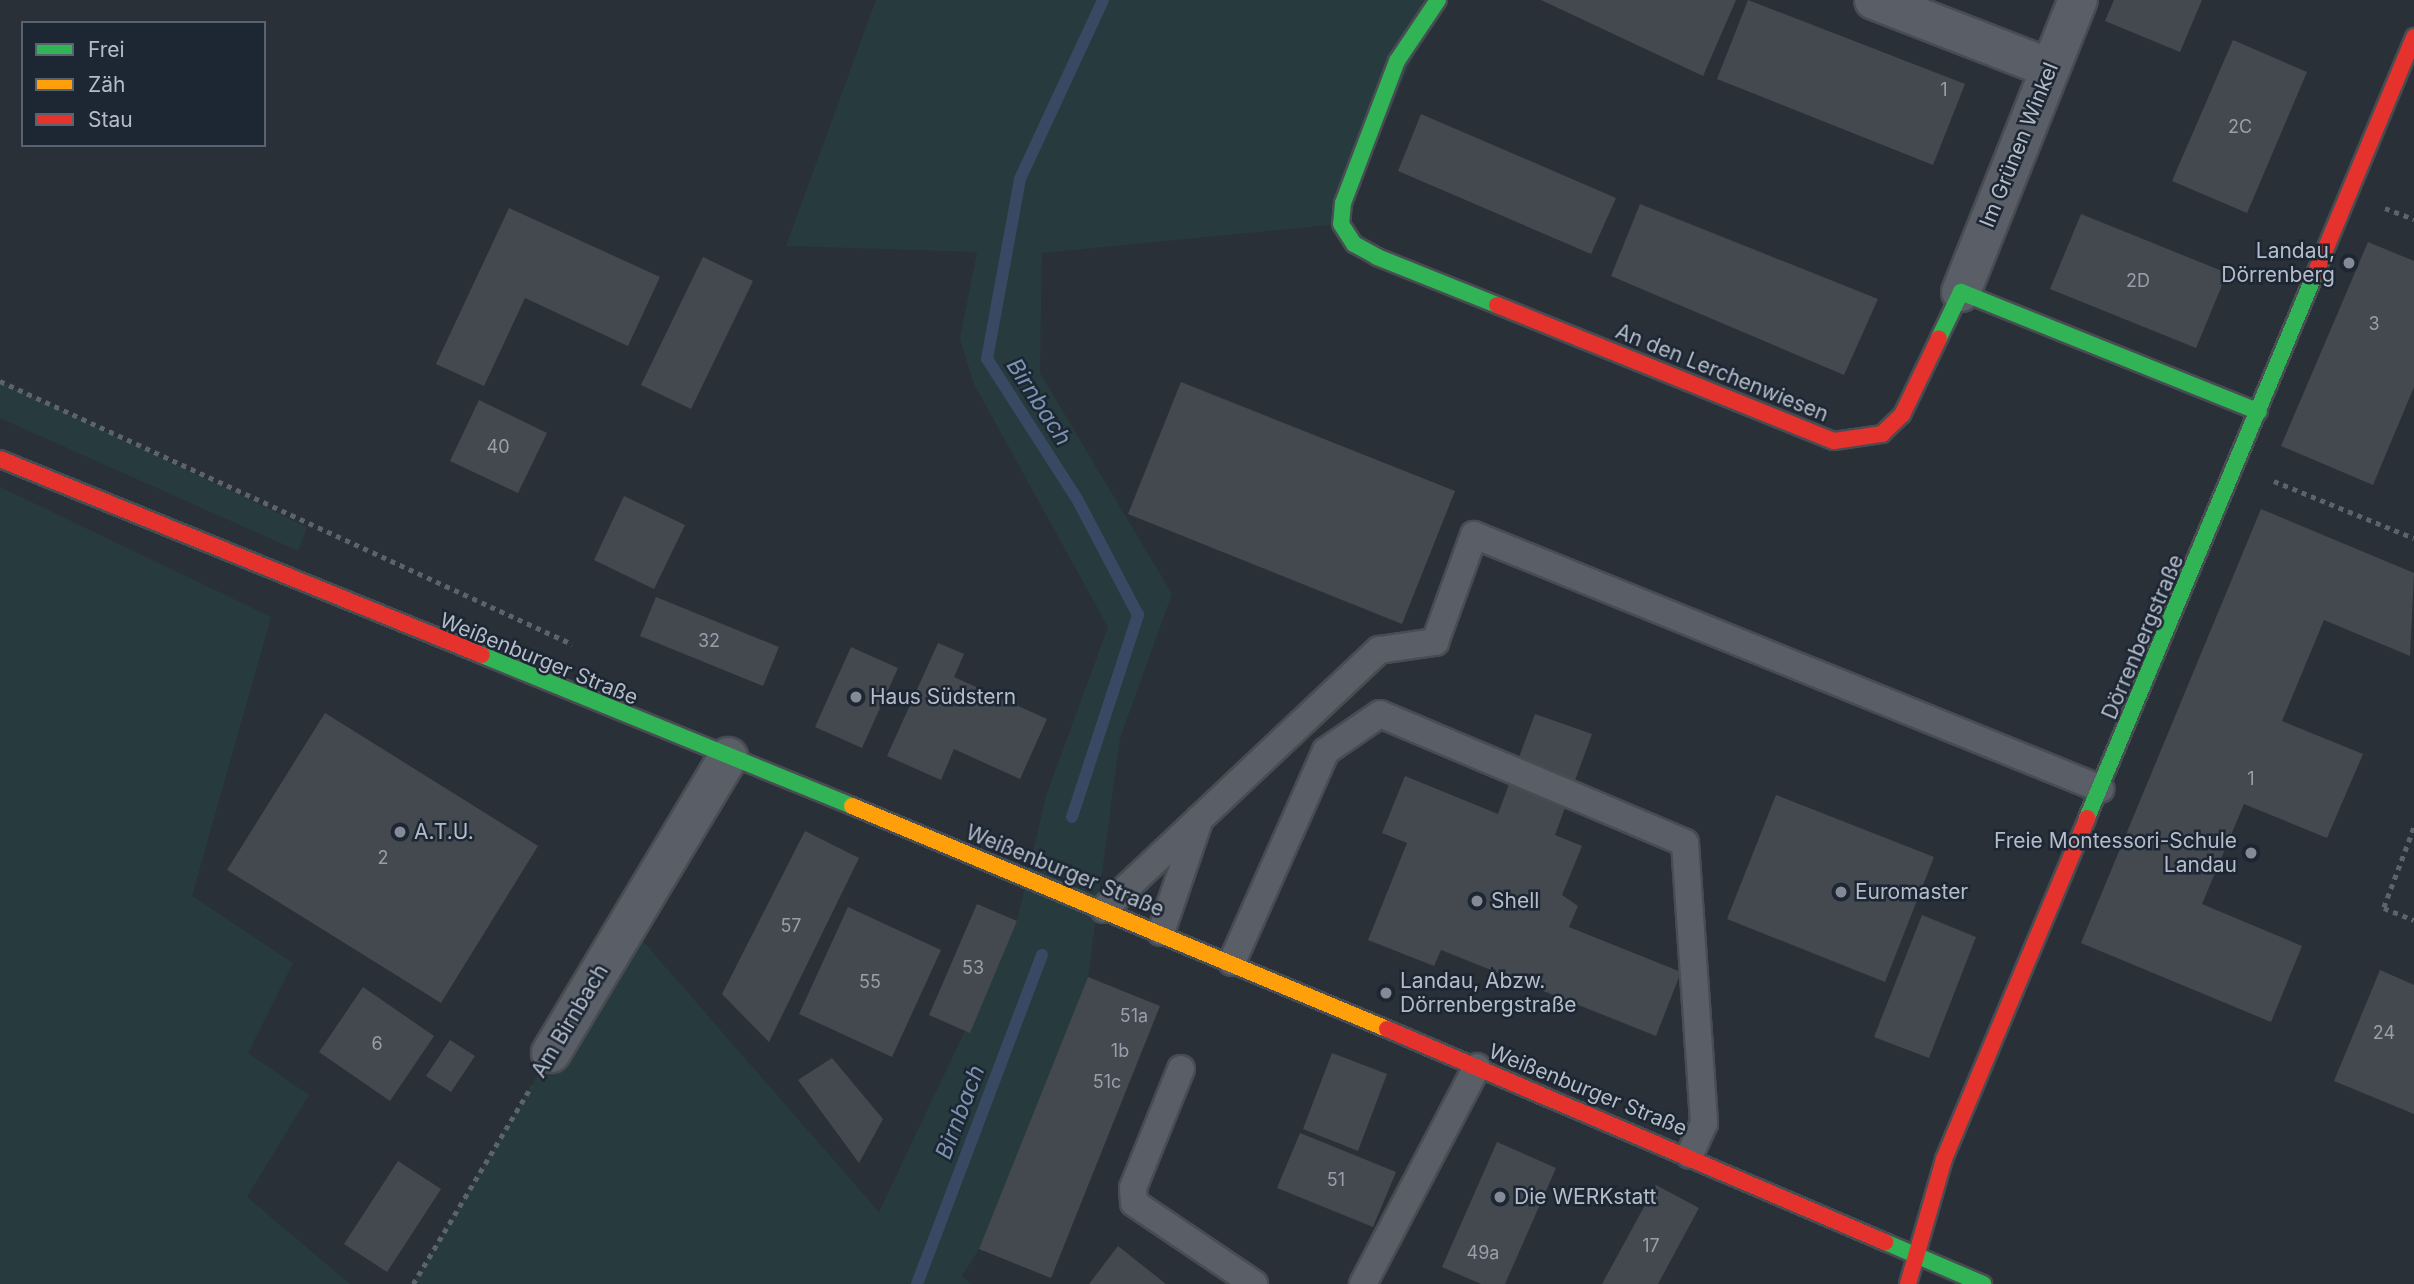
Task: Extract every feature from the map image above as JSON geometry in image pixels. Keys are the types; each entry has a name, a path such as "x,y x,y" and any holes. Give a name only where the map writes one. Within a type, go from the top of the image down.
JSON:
{"street":[{"name":"An den Lerchenwiesen","path":"1438,0 1397,61 1347,191 1341,224 1354,244 1377,257 1834,441 1882,434 1902,415 1961,292"},
{"path":"1874,0 2049,68"},
{"name":"Im Grünen Winkel","path":"1961,292 2078,0"},
{"name":"Dörrenbergstraße","path":"1908,1284 1919,1256 1944,1159 2237,467 2414,37"},
{"path":"1961,292 2259,412"},
{"name":"Weißenburger Straße","path":"0,459 605,708 1161,932 1690,1155 1983,1284"},
{"name":"Am Birnbach","path":"551,1053 728,757"}],"lane":[{"path":"1104,909 1202,811 1379,650 1435,642 1474,535 2101,789"},
{"path":"1231,962 1326,751 1380,714 1685,843 1703,1123 1690,1155"},
{"path":"1161,932 1202,811"},
{"path":"1363,1284 1477,1067"},
{"path":"1181,1069 1133,1188 1134,1203 1254,1284"}],"path":[{"path":"0,381 307,527 552,630 596,661 605,708"},
{"path":"2237,467 2414,538"},
{"path":"2414,828 2384,908 2414,920"},
{"name":"Am Birnbach","path":"414,1284 551,1053"}],"green space":[{"path":"876,0 1438,0 1341,224 1042,253 1040,373 1172,594 1120,738 1088,977 979,1249 962,1276 971,1284 413,1284 628,924 879,1212 1017,921 1046,796 1108,627 974,384 960,339 977,252 786,246"},
{"path":"0,381 307,527 298,551 0,418"},
{"path":"0,487 271,617 192,896 293,963 248,1053 309,1095 247,1197 350,1284 0,1284"}],"building":[{"path":"1541,0 1736,0 1703,76"},
{"path":"1748,0 1965,84 1933,165 1717,79"},
{"path":"2114,0 2202,0 2180,52 2105,21"},
{"path":"2233,40 2307,72 2247,213 2172,181"},
{"path":"1421,114 1616,198 1591,254 1398,171"},
{"path":"1640,204 1878,299 1844,375 1611,276"},
{"path":"509,208 660,277 628,346 525,298 484,386 436,364"},
{"path":"2081,214 2227,273 2196,348 2050,289"},
{"path":"2368,242 2414,261 2414,387 2373,485 2281,446"},
{"path":"703,257 753,281 691,409 641,385"},
{"path":"1181,382 1455,491 1402,624 1128,514"},
{"path":"479,400 547,433 518,493 450,461"},
{"path":"624,496 685,525 654,589 594,560"},
{"path":"2261,509 2414,573 2410,656 2324,620 2282,721 2363,754 2327,838 2244,804 2202,904 2302,946 2271,1022 2081,943"},
{"path":"656,597 779,647 763,686 640,636"},
{"path":"938,643 964,654 954,677 1047,719 1020,779 954,749 941,780 887,756"},
{"name":"Haus Südstern","path":"851,647 898,668 862,748 815,727"},
{"path":"325,713 538,846 441,1003 227,870"},
{"name":"Shell","path":"1535,714 1592,734 1555,835 1582,846 1562,895 1578,906 1569,927 1681,972 1656,1036 1441,950 1434,966 1368,940 1407,843 1382,833 1405,776 1498,814"},
{"path":"1776,795 1934,857 1885,982 1727,919"},
{"path":"805,831 859,858 769,1042 722,994"},
{"path":"977,904 1017,921 970,1033 929,1015"},
{"path":"848,907 941,950 892,1057 799,1014"},
{"path":"1922,915 1976,937 1929,1058 1874,1037"},
{"path":"2380,970 2414,985 2414,1114 2334,1081"},
{"path":"1088,977 1160,1006 1051,1278 979,1249"},
{"path":"363,987 434,1036 390,1101 319,1052"},
{"path":"450,1040 475,1056 451,1092 426,1076"},
{"path":"1332,1053 1387,1074 1358,1151 1303,1129"},
{"path":"832,1058 883,1119 859,1163 798,1080"},
{"path":"1300,1133 1396,1172 1373,1227 1277,1188"},
{"path":"1497,1142 1556,1168 1505,1284 1481,1284 1442,1267"},
{"path":"398,1161 441,1189 387,1272 344,1244"},
{"path":"1656,1185 1699,1208 1658,1284 1602,1284"},
{"path":"1118,1246 1147,1269 1166,1284 1089,1284"}],"waterway":[{"name":"Birnbach","path":"1072,817 1138,615 1077,499 987,359 1020,179 1103,0"},
{"name":"Birnbach","path":"917,1284 1042,955"}],"traffic: fast":[{"path":"1438,0 1397,61 1343,203 1341,224 1354,244 1377,257 1497,305"},
{"path":"2087,818 2315,274"},
{"path":"1939,338 1961,292 2259,412"},
{"path":"482,655 852,806"},
{"path":"1885,1242 1983,1284"}],"traffic: slow":[{"path":"852,806 1387,1029"}],"traffic: jam":[{"path":"2315,274 2414,37"},
{"path":"1497,305 1834,441 1882,434 1902,415 1939,338"},
{"path":"0,459 482,655"},
{"path":"1908,1284 1944,1159 2087,818"},
{"path":"1387,1029 1885,1242"}],"place":[{"name":"Landau, Dörrenberg","path":"2349,263"},
{"name":"Haus Südstern","path":"856,697"},
{"name":"A.T.U.","path":"400,832"},
{"name":"Freie Montessori-Schule Landau","path":"2251,853"},
{"name":"Euromaster","path":"1841,892"},
{"name":"Shell","path":"1477,901"},
{"name":"Landau, Abzw. Dörrenbergstraße","path":"1386,993"},
{"name":"Die WERKstatt","path":"1500,1197"}]}
